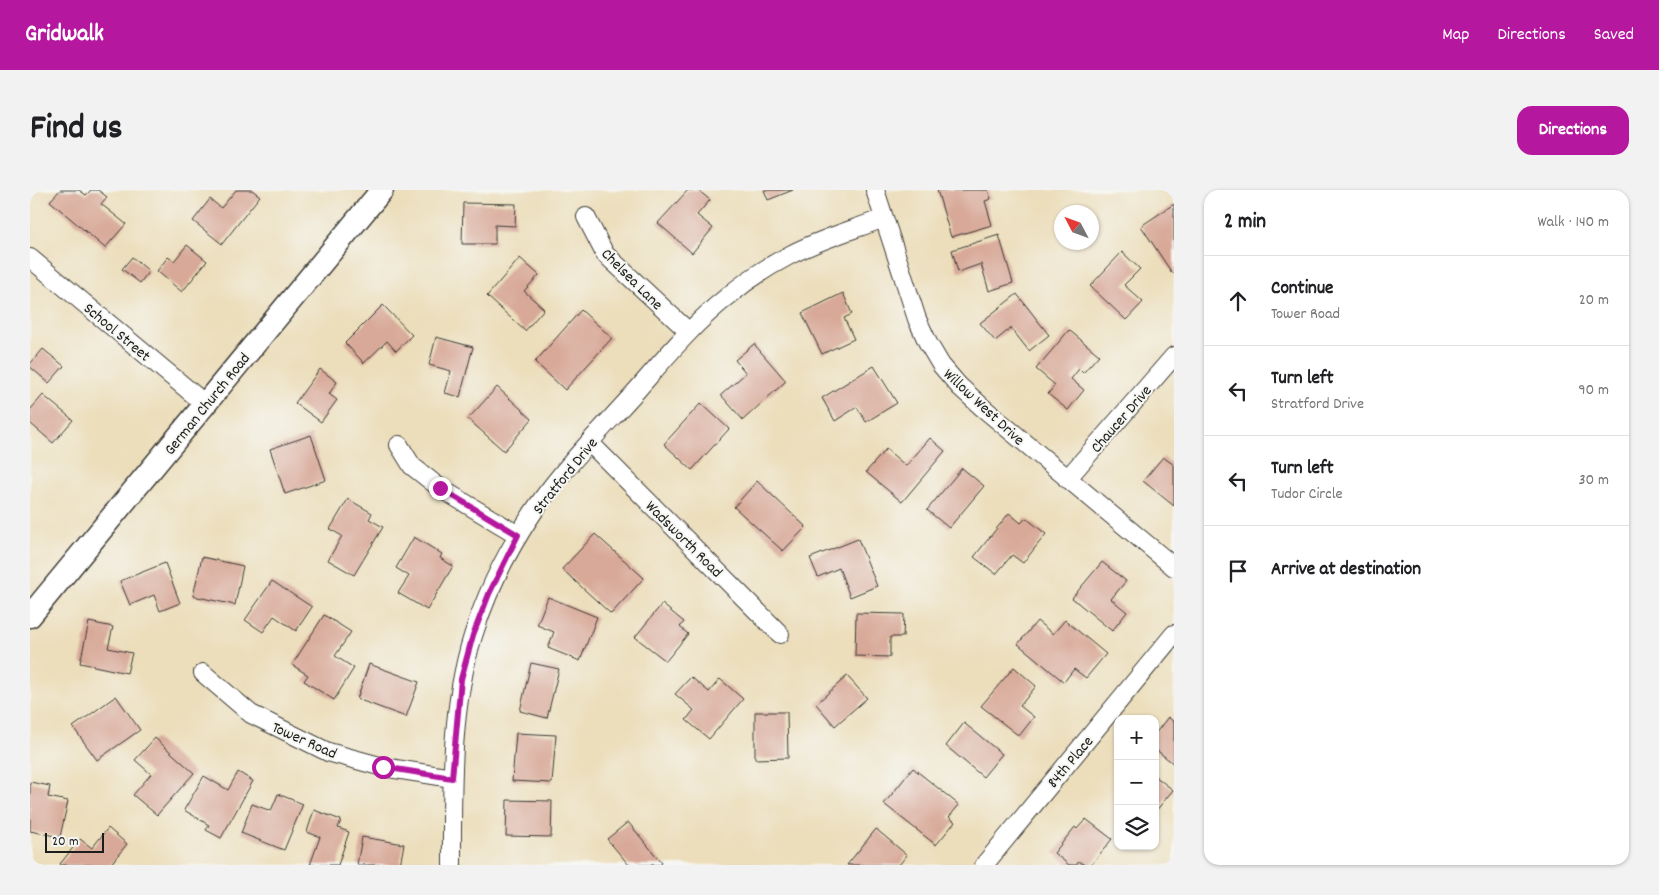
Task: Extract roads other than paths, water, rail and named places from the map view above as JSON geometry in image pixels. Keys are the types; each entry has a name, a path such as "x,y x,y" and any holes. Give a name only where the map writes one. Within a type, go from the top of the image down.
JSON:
{"street":[{"name":"German Church Road","path":"30,616 382,190"},
{"name":"Willow West Drive","path":"875,190 917,319 941,365 959,386 1067,480 1174,568"},
{"name":"Chelsea Lane","path":"586,217 605,254 688,332"},
{"name":"Stratford Drive","path":"452,865 452,778 461,679 473,635 489,594 518,535 539,504 590,443 688,332 727,296 790,255 884,218"},
{"name":"School Street","path":"30,258 205,404"},
{"name":"Chaucer Drive","path":"1067,480 1174,356"},
{"name":"Wadsworth Road","path":"590,443 780,634"},
{"path":"399,445 412,466 440,488 518,535"},
{"name":"84th Place","path":"984,865 1174,634"},
{"name":"Tower Road","path":"203,673 251,714 328,752 383,767 452,778"}]}
